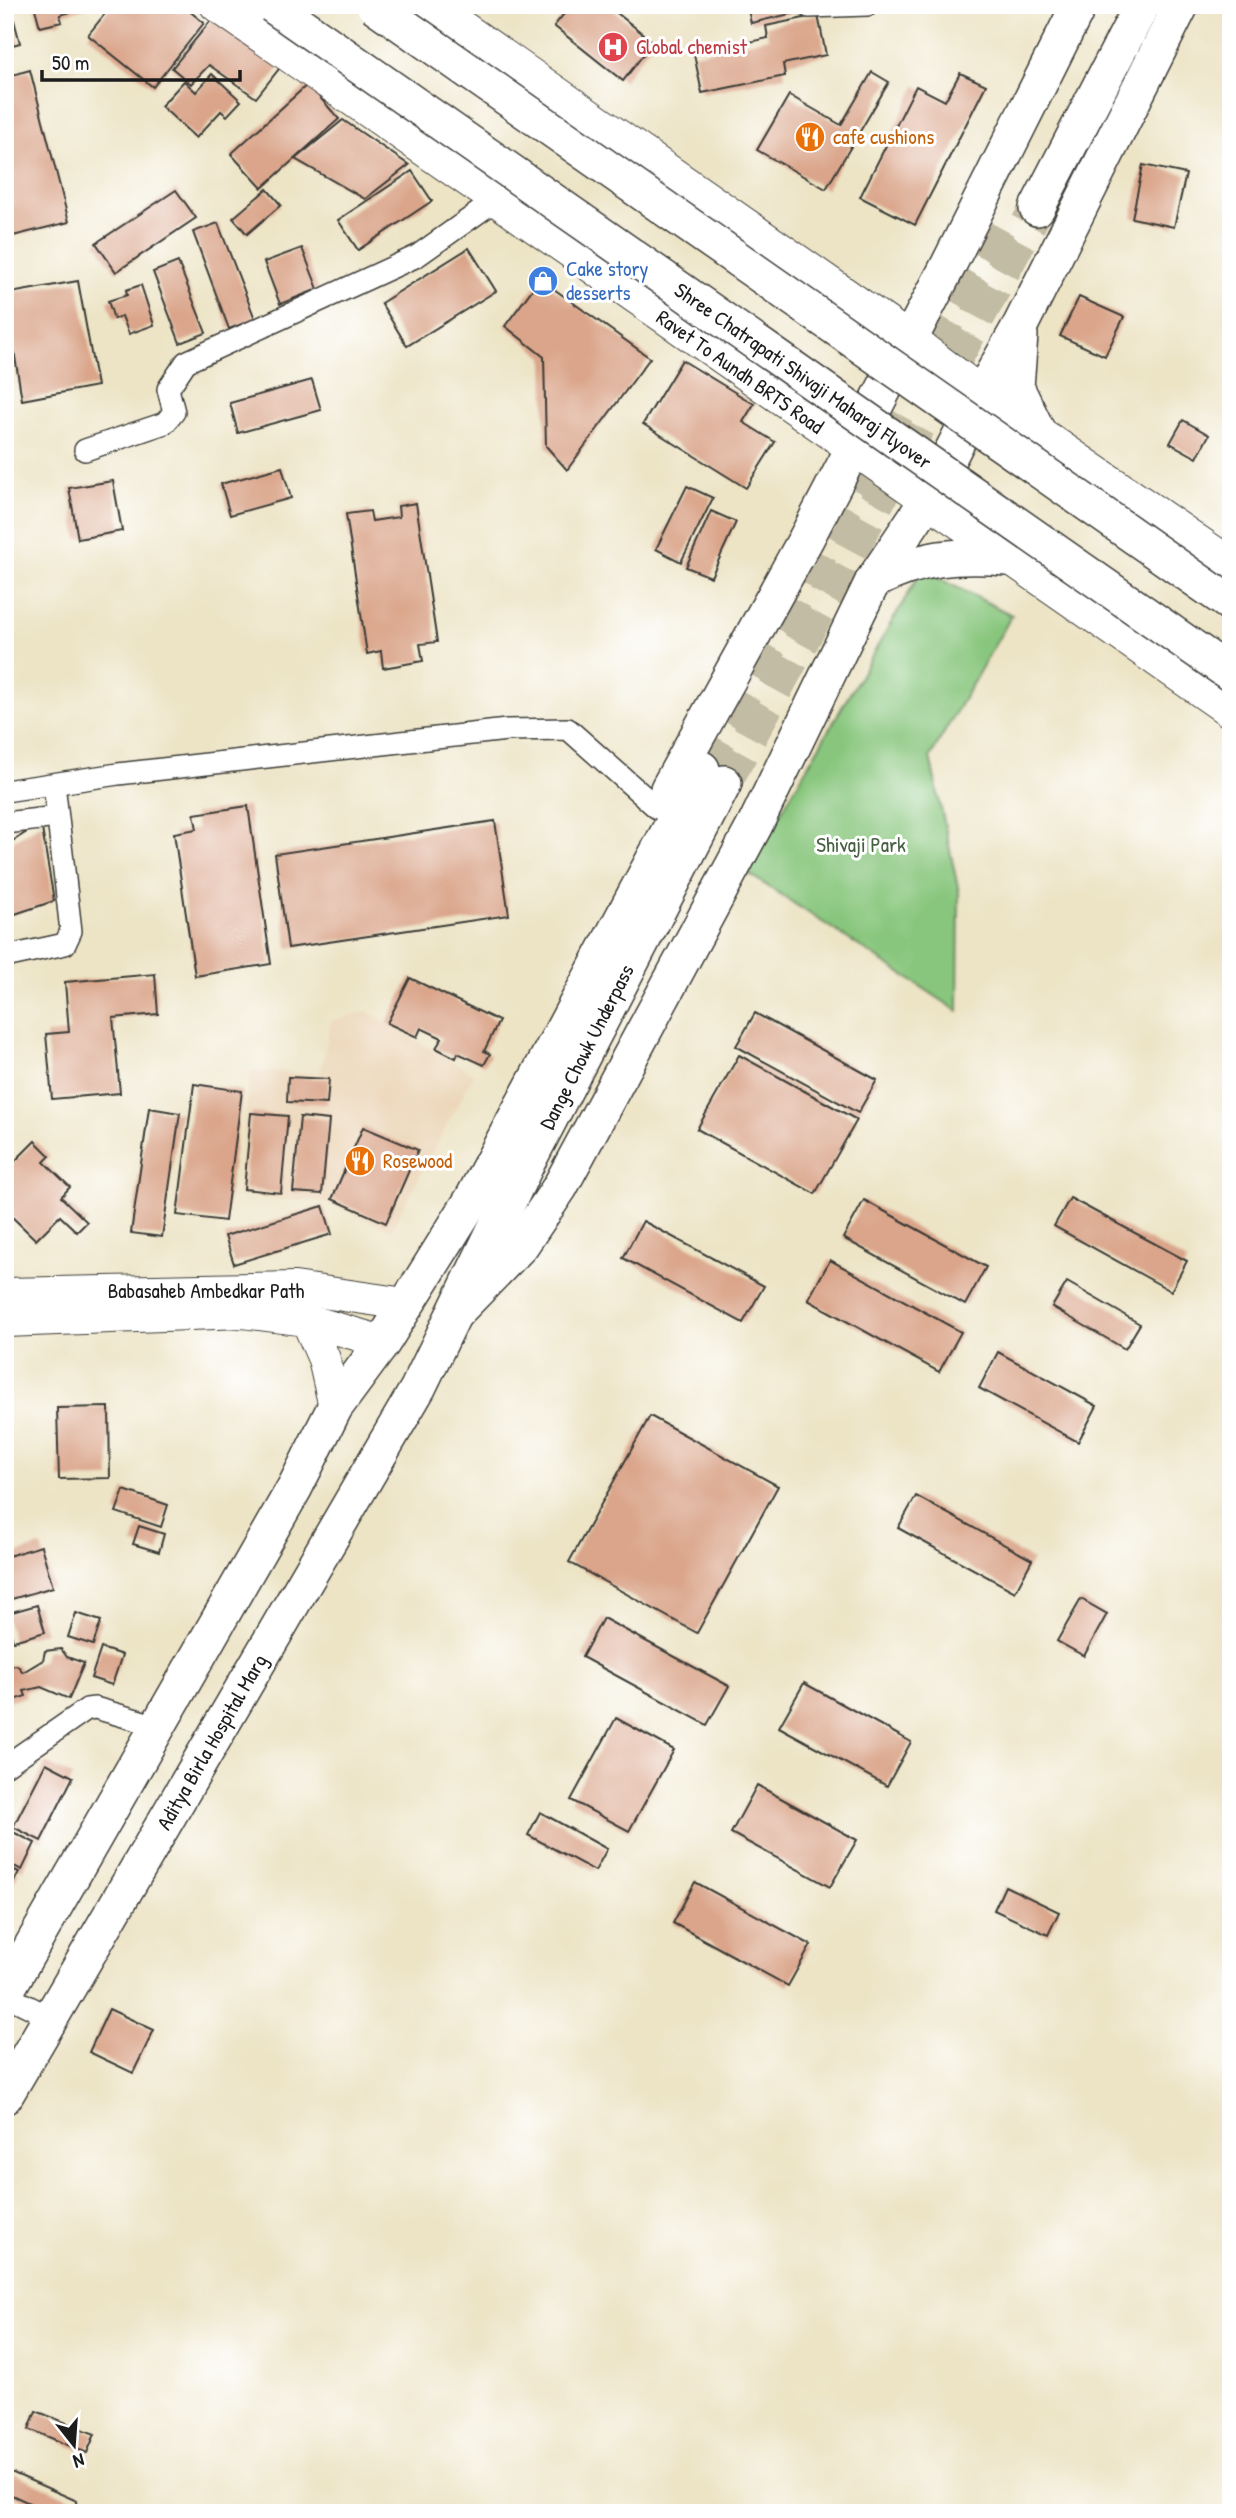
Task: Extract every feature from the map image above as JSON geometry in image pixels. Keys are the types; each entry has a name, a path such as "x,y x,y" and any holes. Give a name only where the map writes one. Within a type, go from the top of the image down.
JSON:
{"main road":[{"name":"Shree Chatrapati Shivaji Maharaj Flyover","path":"272,5 1231,674"},
{"path":"374,5 1231,604"},
{"path":"473,1198 477,1146 852,450 1079,5"},
{"path":"1116,5 1025,204 1143,5"},
{"path":"455,1313 521,1245 560,1187 755,825 873,580 926,502 1021,324 1181,5"},
{"path":"1021,324 1016,387 1036,428"},
{"path":"873,580 901,567 931,558 962,554 1008,558"},
{"name":"Dange Chowk Underpass","path":"405,1304 473,1198 713,776 418,1388"},
{"path":"5,1994 295,1487 335,1407 383,1342 405,1304"},
{"name":"Aditya Birla Hospital Marg","path":"5,2096 418,1388"}],"street":[{"path":"431,5 910,339 982,393 1231,564"},
{"path":"809,7 867,5"},
{"name":"Ravet To Aundh BRTS Road","path":"237,11 496,200 1231,712"},
{"path":"85,450 165,424 174,412 168,389 186,362 417,256 496,200"},
{"path":"5,792 507,730 568,729 657,808"},
{"path":"5,957 65,944 71,931 54,784"},
{"path":"5,823 57,817"},
{"name":"Babasaheb Ambedkar Path","path":"5,1294 295,1288 405,1304"},
{"name":"Babasaheb Ambedkar Path","path":"5,1321 242,1312 307,1320 324,1359 335,1407"},
{"path":"307,1320 383,1342"},
{"path":"5,1766 87,1709 95,1708 158,1726"},
{"path":"5,1994 50,2017"}],"shaded area":[{"path":"367,1011 474,1074 391,1230 324,1202 237,1196 250,1071 320,1074 331,1021"}],"green space":[{"name":"Shivaji Park","path":"922,570 1012,615 930,757 959,892 958,1011 746,872"}],"building":[{"path":"5,5 10,5 20,43 5,47"},
{"path":"34,5 92,6 60,15 62,22 40,27"},
{"path":"112,5 182,5 204,23 153,87 88,35"},
{"path":"571,5 607,5 653,42 623,81 554,26"},
{"path":"747,5 797,5 799,12 751,23"},
{"path":"818,15 826,55 783,64 785,76 702,93 694,54 768,38 766,26"},
{"path":"212,19 282,65 256,98 209,65 191,84 172,68"},
{"path":"30,70 69,222 5,238 5,77"},
{"name":"cafe cushions","path":"872,72 889,82 826,189 757,150 789,95 841,125"},
{"path":"960,73 986,85 915,225 860,197 916,86 945,101"},
{"path":"212,74 241,101 227,116 221,111 196,138 161,106 184,81 196,92"},
{"path":"308,84 339,119 262,188 231,154"},
{"path":"343,120 409,165 365,199 295,159"},
{"path":"1143,165 1186,174 1174,227 1132,218"},
{"path":"412,171 432,201 358,250 338,220"},
{"path":"267,189 281,205 247,234 233,218"},
{"path":"176,190 196,218 116,272 96,243"},
{"path":"218,223 255,319 229,329 193,232"},
{"path":"302,248 318,289 280,304 264,262"},
{"path":"469,248 496,291 407,346 381,303"},
{"path":"178,262 206,333 180,343 153,272"},
{"path":"540,279 650,358 567,470 546,446 544,357 505,326"},
{"path":"78,281 97,386 22,400 5,294"},
{"path":"141,285 154,325 129,334 122,316 114,319 108,301 127,295 126,290"},
{"path":"1079,297 1124,317 1105,356 1060,336"},
{"path":"682,360 754,404 743,422 775,442 746,488 643,424"},
{"path":"312,380 321,410 238,433 230,403"},
{"path":"1183,420 1209,435 1197,458 1170,443"},
{"path":"282,467 291,498 230,515 221,484"},
{"path":"113,481 122,531 78,539 69,488"},
{"path":"687,486 713,498 681,562 656,549"},
{"path":"416,503 437,642 420,644 423,661 383,668 381,651 367,654 346,514 370,511 372,521 399,517 398,506"},
{"path":"711,511 736,522 711,577 686,567"},
{"path":"248,806 271,964 195,976 174,833 197,829 194,814"},
{"path":"495,821 509,915 288,948 275,854"},
{"path":"41,823 54,901 9,916 5,908 5,846"},
{"path":"155,974 158,1014 113,1018 120,1093 52,1099 46,1034 69,1032 65,982"},
{"path":"410,978 499,1021 484,1051 490,1054 484,1065 458,1053 456,1058 436,1048 442,1038 421,1028 417,1037 387,1023"},
{"path":"755,1013 877,1080 858,1113 736,1046"},
{"path":"739,1055 857,1120 815,1194 697,1129"},
{"path":"288,1077 329,1079 327,1104 287,1102"},
{"path":"194,1084 242,1091 225,1221 177,1215"},
{"path":"149,1108 180,1113 162,1237 131,1233"},
{"path":"251,1113 288,1116 281,1193 244,1189"},
{"path":"300,1117 329,1120 322,1194 293,1192"},
{"path":"363,1127 418,1150 386,1223 332,1199"},
{"path":"35,1141 50,1156 44,1162 70,1187 61,1197 87,1222 77,1232 60,1216 36,1240 5,1210 5,1171"},
{"path":"1070,1198 1187,1261 1171,1291 1054,1226"},
{"path":"864,1200 986,1267 965,1305 843,1238"},
{"path":"323,1206 332,1234 234,1264 225,1236"},
{"path":"643,1221 764,1286 743,1323 623,1258"},
{"path":"830,1260 961,1332 939,1372 808,1300"},
{"path":"1067,1282 1140,1324 1125,1349 1052,1307"},
{"path":"998,1352 1097,1406 1078,1442 979,1388"},
{"path":"109,1407 110,1478 59,1479 57,1408"},
{"path":"650,1416 778,1486 697,1633 569,1562"},
{"path":"124,1490 168,1505 161,1527 116,1512"},
{"path":"916,1496 1032,1560 1015,1592 898,1528"},
{"path":"139,1526 164,1534 159,1552 133,1544"},
{"path":"41,1546 53,1587 5,1601 5,1557"},
{"path":"1081,1599 1107,1614 1084,1656 1057,1641"},
{"path":"37,1605 45,1632 13,1641 5,1614"},
{"path":"76,1613 101,1621 93,1645 68,1637"},
{"path":"603,1618 729,1686 707,1725 582,1657"},
{"path":"101,1648 122,1655 112,1685 91,1678"},
{"path":"61,1649 67,1657 84,1663 69,1699 41,1687 24,1691 26,1696 5,1703 5,1666 17,1665 23,1672 43,1660 45,1651"},
{"path":"804,1683 911,1742 887,1786 779,1727"},
{"path":"616,1718 674,1750 629,1831 571,1800"},
{"path":"46,1763 73,1777 41,1841 13,1827"},
{"path":"757,1785 857,1840 830,1887 731,1833"},
{"path":"540,1812 607,1849 595,1871 528,1835"},
{"path":"13,1832 35,1843 22,1870 5,1862 5,1848"},
{"path":"5,1866 19,1872 5,1899"},
{"path":"695,1882 811,1945 788,1986 673,1923"},
{"path":"1005,1886 1059,1912 1048,1935 994,1910"},
{"path":"109,2009 154,2030 133,2073 89,2052"},
{"path":"36,2411 95,2434 87,2453 29,2429"},
{"path":"11,2472 77,2501 71,2513 51,2513 5,2492"}],"tunnel":[{"path":"724,783 1037,208"},
{"path":"702,769 1001,222"}],"place":[{"name":"Global chemist","path":"613,47"},
{"name":"cafe cushions","path":"810,137"},
{"name":"Cake story desserts","path":"543,281"},
{"name":"Rosewood","path":"360,1161"}]}
